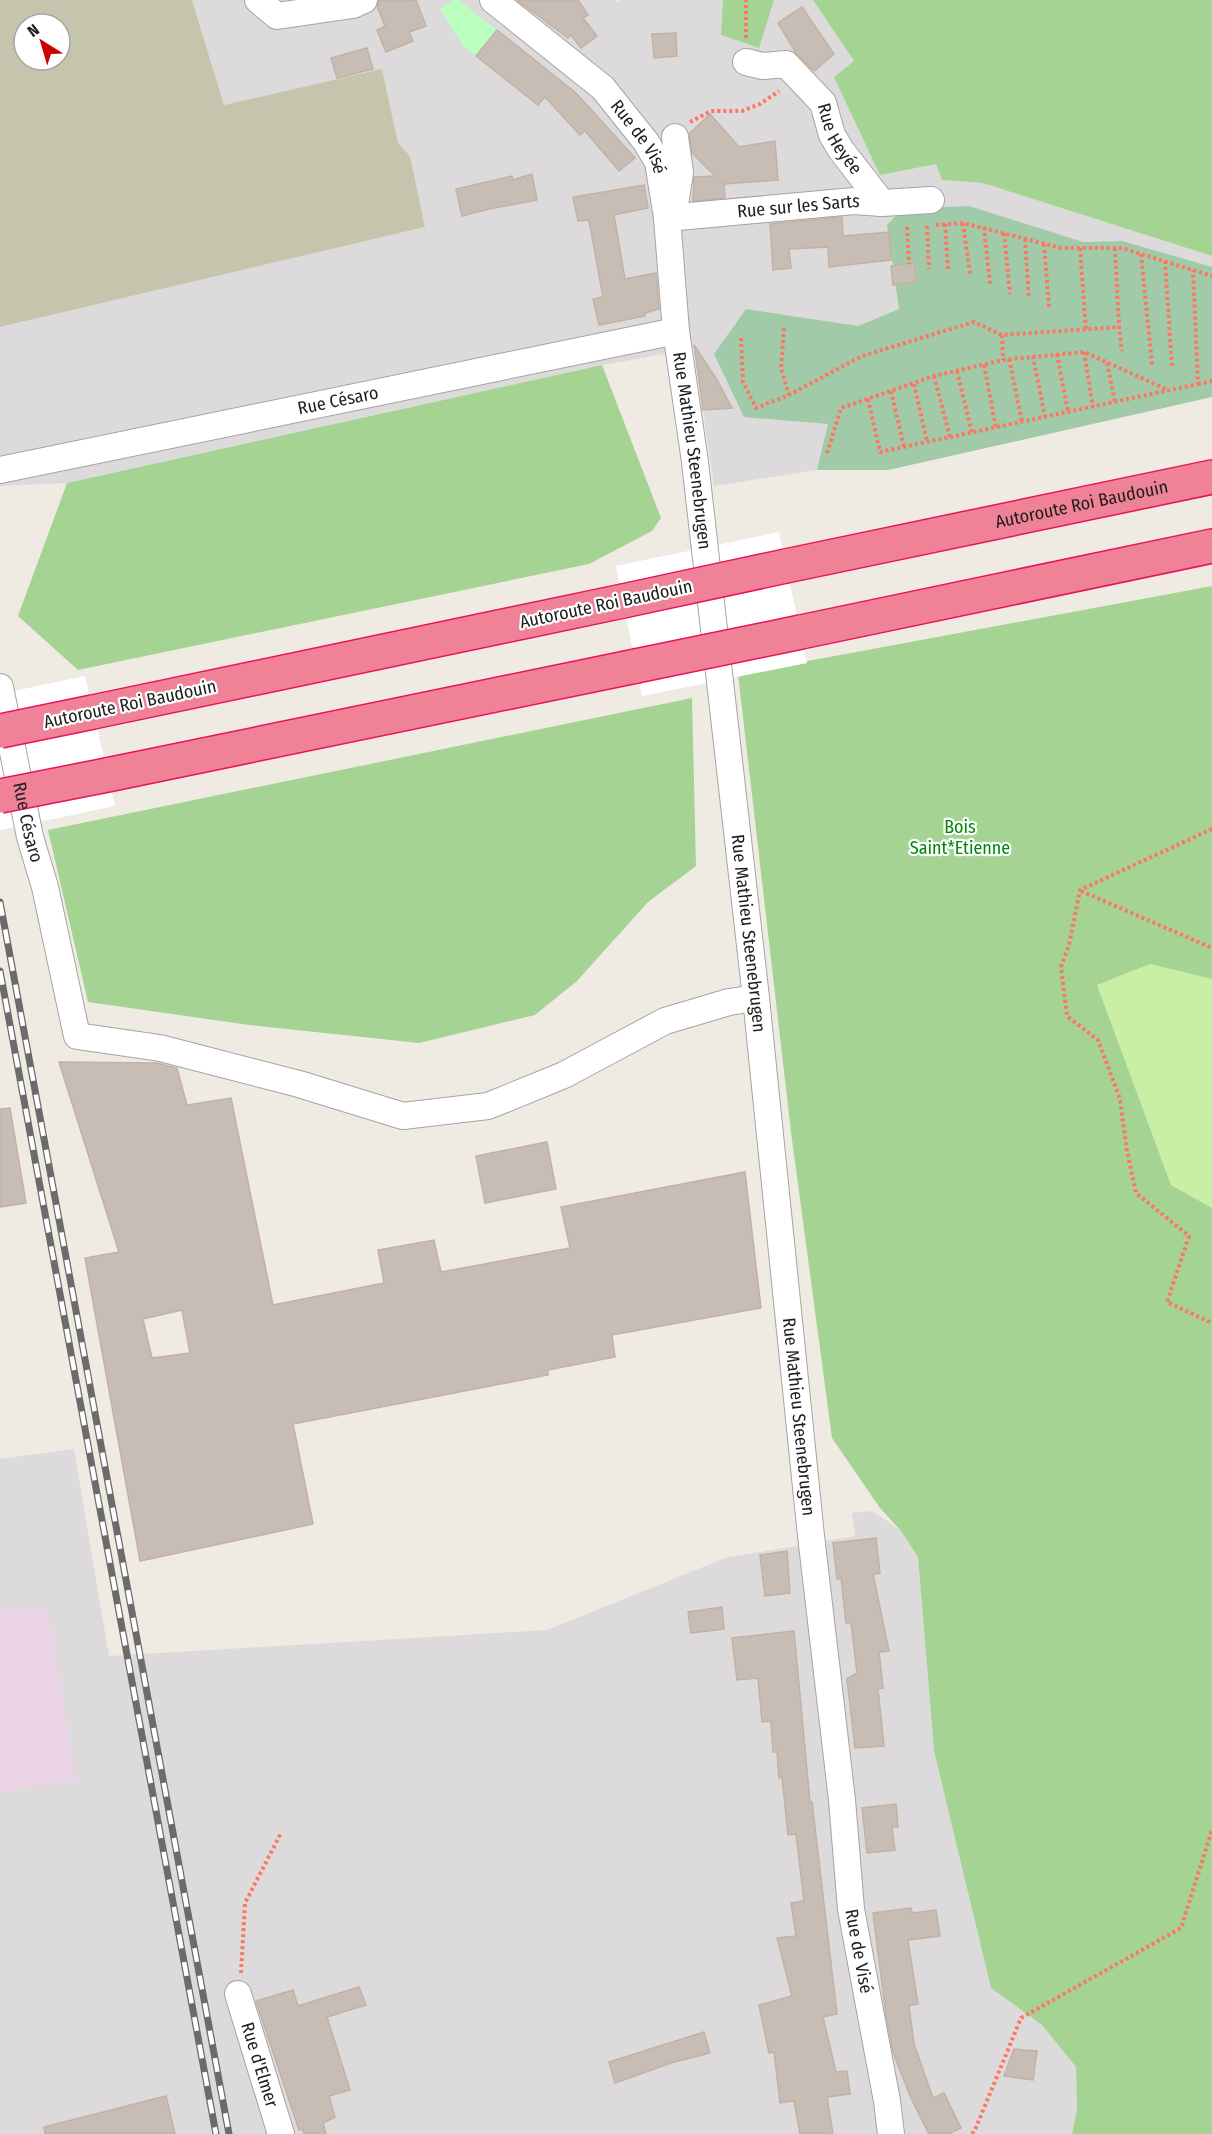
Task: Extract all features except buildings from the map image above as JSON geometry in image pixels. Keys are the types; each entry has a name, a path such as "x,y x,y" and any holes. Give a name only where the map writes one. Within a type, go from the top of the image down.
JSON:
{"highway":[{"name":"Autoroute Roi Baudouin","path":"0,731 1212,477"},
{"path":"0,796 1212,546"}],"street":[{"path":"258,0 277,16 353,5 364,0"},
{"name":"Rue de Visé","path":"493,0 603,88 646,142 658,162 670,217 676,331"},
{"name":"Rue Heyée","path":"746,62 763,66 786,64 823,103 832,135 882,203"},
{"path":"670,217 680,172 675,137"},
{"name":"Rue sur les Sarts","path":"670,217 854,201 882,203 931,200"},
{"name":"Rue Césaro","path":"0,470 676,331"},
{"name":"Rue Mathieu Steenebrugen","path":"676,331 695,462 756,998 836,1766"},
{"name":"Rue Césaro","path":"0,687 30,837 45,887 77,1036 160,1048 299,1084 403,1116 488,1106 564,1075 665,1021 729,1002 756,998"},
{"name":"Rue de Visé","path":"836,1766 842,1800 851,1909 887,2101 891,2134"},
{"name":"Rue d'Elmer","path":"238,1994 281,2134"},
{"path":"887,2101 905,2125 908,2134"}],"path":[{"path":"746,62 747,0"},
{"path":"675,137 688,123 711,111 742,111 760,104 784,87 796,75"},
{"path":"882,203 907,227 909,264"},
{"path":"907,227 963,223 1060,248 1122,248 1212,276"},
{"path":"963,223 969,274"},
{"path":"945,224 948,270"},
{"path":"927,226 928,269"},
{"path":"984,227 990,284"},
{"path":"1004,233 1010,294"},
{"path":"1025,239 1029,299"},
{"path":"1044,244 1049,307"},
{"path":"1080,248 1086,330"},
{"path":"1115,248 1122,351"},
{"path":"1141,254 1152,364"},
{"path":"1165,261 1172,368"},
{"path":"1194,270 1198,384"},
{"path":"741,338 743,381 756,408 789,394 862,356 974,322 1002,335 1119,327"},
{"path":"784,328 782,368 789,394"},
{"path":"1002,335 1003,360"},
{"path":"827,453 841,408 934,376 1003,360 1084,352 1169,390"},
{"path":"1084,352 1093,407"},
{"path":"1057,354 1068,412"},
{"path":"1033,356 1045,417"},
{"path":"1009,359 1022,422"},
{"path":"1107,363 1115,402"},
{"path":"984,365 996,428"},
{"path":"957,371 972,433"},
{"path":"934,376 950,437"},
{"path":"868,399 880,452 1212,381"},
{"path":"914,384 927,442"},
{"path":"891,391 904,447"},
{"path":"1080,890 1212,828"},
{"path":"1080,890 1212,948"},
{"path":"1080,890 1069,945 1061,967 1067,1016 1098,1040 1120,1098 1127,1151 1136,1193 1189,1236 1167,1302 1212,1323"},
{"path":"972,2134 1021,2018 1181,1928 1212,1830"},
{"path":"238,1994 243,1956 245,1903 281,1833"}],"shaded area":[{"path":"0,0 192,0 224,105 382,69 398,143 410,156 425,227 0,327"},
{"path":"192,0 615,0 617,3 621,0 723,0 721,35 758,48 774,0 813,0 854,61 937,164 942,180 983,183 1212,256 1212,397 888,470 817,470 714,486 694,349 602,365 67,483 0,486 0,327 425,227 410,156 398,143 382,70 224,105"},
{"path":"74,1449 109,1656 547,1630 725,1558 855,1536 852,1513 873,1511 901,1531 918,1557 934,1751 991,1988 1042,2025 1076,2067 1077,2110 1072,2134 0,2134 0,1459"},
{"path":"48,1607 76,1781 0,1792 0,1611"}],"green space":[{"path":"458,0 497,30 476,56 464,48 440,9"},
{"path":"723,0 774,0 759,48 721,35"},
{"path":"813,0 1212,0 1212,256 983,183 942,180 936,164 880,175 834,77 854,61"},
{"path":"969,206 1083,242 1122,241 1212,267 1212,397 888,470 817,470 828,424 744,417 714,354 746,309 858,326 899,309 887,225 902,209"},
{"path":"602,365 661,518 652,531 589,564 78,670 18,616 67,483"},
{"name":"Bois Saint*Etienne","path":"1212,586 1212,979 1150,964 1097,985 1171,1185 1212,1208 1212,2134 1072,2134 1077,2110 1076,2067 1042,2025 991,1988 934,1751 918,1557 901,1531 880,1508 832,1438 791,1132 738,674"},
{"path":"692,698 696,866 648,902 577,981 535,1015 419,1043 249,1025 88,1002 48,830"},
{"path":"1150,964 1212,979 1212,1208 1171,1185 1097,985"}],"pier":[{"path":"779,532 807,663 642,696 616,566"},
{"path":"85,676 115,806 0,830 0,694"}],"railway":[{"path":"0,902 229,2134"},
{"path":"0,971 216,2134"}]}
